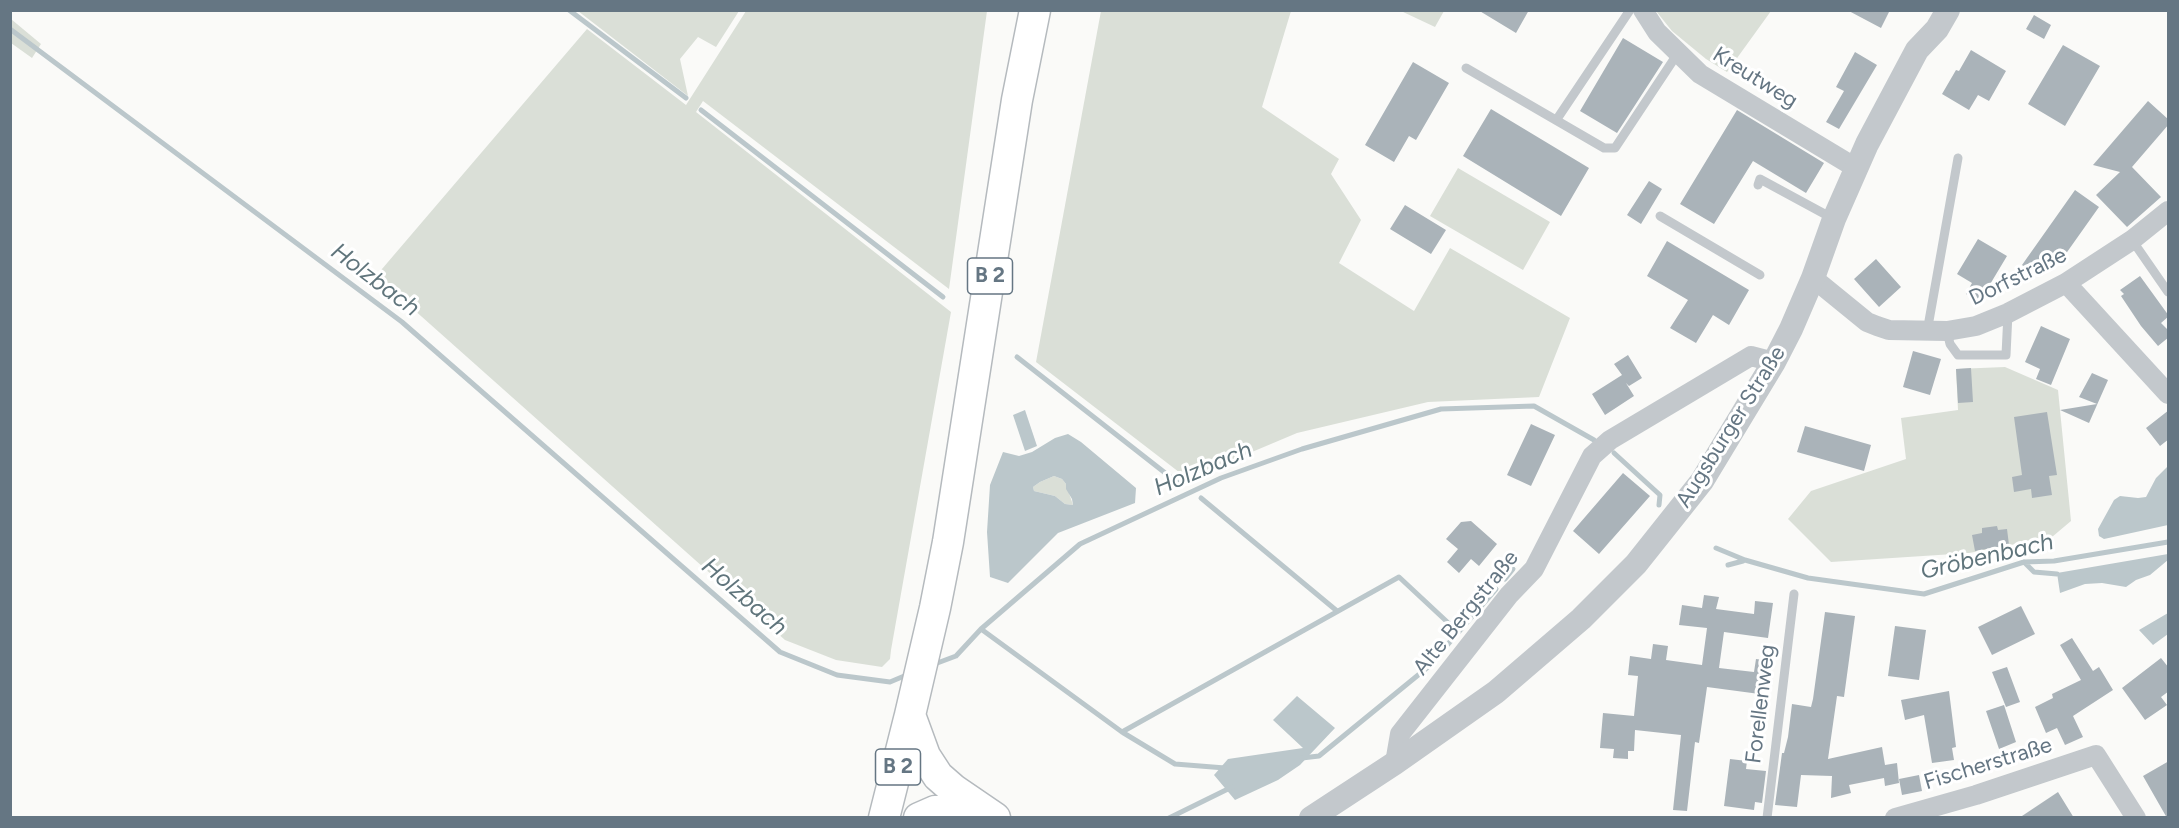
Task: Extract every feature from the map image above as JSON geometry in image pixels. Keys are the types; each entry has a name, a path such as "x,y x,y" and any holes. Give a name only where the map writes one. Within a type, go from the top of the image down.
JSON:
{"main road":[{"name":"B 2","path":"884,818 913,706 953,510 1017,100 1035,10"},
{"path":"913,706 926,756 938,776 988,814"},
{"path":"919,818 935,811 988,814"}],"street":[{"name":"Kreutweg","path":"1643,10 1657,32 1700,74 1856,168"},
{"name":"Augsburger Straße","path":"1311,818 1395,763 1496,692 1581,619 1636,564 1702,481 1774,362 1791,329 1814,278 1834,219 1856,168 1917,50 1937,28 1948,10"},
{"name":"Dorfstraße","path":"1814,278 1867,322 1889,330 1927,332 1976,326 2008,314 2066,284 2132,240 2169,211"},
{"path":"2066,284 2169,394"},
{"name":"Alte Bergstraße","path":"1395,763 1400,734 1509,595 1534,569 1592,456 1610,440 1751,356 1774,362"},
{"name":"Fischerstraße","path":"1895,818 1976,795 2096,755 2136,818"}],"lane":[{"path":"1557,119 1630,10"},
{"path":"1466,68 1604,148 1615,148 1678,53"},
{"path":"1927,332 1958,158"},
{"path":"1758,185 1760,179 1800,206 1834,219"},
{"path":"1660,216 1721,247 1760,275"},
{"path":"2132,240 2169,292"},
{"path":"1947,331 1950,344 1958,355 2006,355 2008,314"},
{"name":"Forellenweg","path":"1767,818 1794,594"}],"shaded area":[{"path":"578,11 739,11 716,47 698,37 680,59 688,96"},
{"path":"746,11 987,11 949,289 703,101 696,112 951,312 890,659 882,667 836,660 785,640 376,276 587,29 686,105"},
{"path":"1101,11 1291,11 1262,107 1339,159 1331,174 1361,220 1339,263 1414,311 1450,248 1570,318 1539,397 1428,402 1297,433 1188,479 1036,362"},
{"path":"1401,11 1444,11 1435,27"},
{"path":"1656,11 1771,11 1727,72 1706,59 1672,31"},
{"path":"11,19 41,44 32,58 11,43"},
{"path":"1458,168 1550,222 1523,270 1430,216"},
{"path":"2005,367 2058,390 2071,521 2052,537 1969,553 1831,562 1788,519 1811,491 1906,459 1901,418 1958,410 1956,369"},
{"path":"1025,410 1037,446 1025,451 1013,415"},
{"path":"1068,434 1081,442 1136,488 1135,503 1058,533 1008,583 990,577 987,532 990,485 1003,452 1019,456 1032,452 1055,438","holes":["1054,476 1062,479 1073,505 1065,504 1055,496 1034,491 1033,487 1040,482"]},
{"path":"2168,466 2168,525 2104,539 2099,536 2098,529 2114,500 2120,496 2146,497 2156,478"},
{"path":"1054,476 1062,479 1066,484 1073,505 1065,504 1055,496 1034,491 1033,487"},
{"path":"2168,554 2168,560 2150,575 2126,587 2102,583 2085,584 2060,593 2057,573"},
{"path":"2168,613 2168,634 2153,645 2139,630"},
{"path":"1297,696 1335,728 1300,765 1278,780 1235,800 1214,775 1228,759 1303,748 1273,720"}],"building":[{"path":"1478,10 1529,10 1516,33"},
{"path":"1847,10 1890,10 1881,28"},
{"path":"2034,15 2051,25 2044,39 2026,29"},
{"path":"1623,38 1663,62 1617,133 1580,111"},
{"path":"2063,45 2100,66 2065,126 2028,104"},
{"path":"1971,50 2006,71 1989,101 1978,95 1969,110 1942,94"},
{"path":"1855,52 1877,65 1839,129 1826,122 1844,91 1836,87"},
{"path":"1413,62 1449,83 1416,140 1409,136 1394,162 1365,145"},
{"path":"2148,101 2169,120 2169,124 2132,167 2161,197 2127,227 2096,195 2120,172 2093,165"},
{"path":"1491,109 1589,168 1561,216 1463,156"},
{"path":"1737,110 1824,163 1806,193 1753,161 1714,224 1680,204"},
{"path":"1649,181 1662,189 1641,224 1627,215"},
{"path":"2075,190 2099,207 2060,262 2051,255 2037,276 2022,265"},
{"path":"1405,205 1446,230 1431,254 1390,229"},
{"path":"1978,239 2007,256 1980,301 1966,294 1972,283 1957,274"},
{"path":"1667,241 1749,290 1729,325 1713,315 1696,343 1670,328 1688,300 1647,276"},
{"path":"1876,259 1901,287 1879,307 1854,279"},
{"path":"2140,276 2169,316 2161,323 2169,331 2169,337 2158,346 2121,296 2124,294 2120,290"},
{"path":"2041,326 2070,339 2051,385 2036,379 2040,369 2025,362"},
{"path":"1913,351 1941,359 1930,395 1903,387"},
{"path":"1628,355 1642,378 1629,386 1626,383 1634,396 1605,415 1592,394 1622,375 1614,364"},
{"path":"1971,368 1973,402 1958,403 1956,369"},
{"path":"2092,373 2108,380 2089,423 2060,410 2097,404 2079,397"},
{"path":"2169,410 2169,439 2160,446 2146,428"},
{"path":"2047,412 2057,475 2049,476 2052,495 2032,498 2031,489 2014,492 2012,477 2022,475 2014,417"},
{"path":"1531,424 1555,435 1531,486 1507,475"},
{"path":"1805,426 1871,445 1864,471 1797,452"},
{"path":"1623,473 1650,496 1599,554 1573,531"},
{"path":"1471,521 1497,544 1479,566 1471,559 1459,573 1447,562 1458,549 1446,539 1461,522"},
{"path":"1997,526 1998,530 2007,529 2009,545 1975,551 1972,535 1982,533 1982,528"},
{"path":"1704,595 1719,597 1716,609 1754,614 1755,601 1773,603 1768,638 1724,632 1719,668 1754,672 1756,659 1771,661 1767,695 1707,687 1699,743 1695,742 1687,811 1673,810 1681,735 1635,730 1634,751 1628,751 1628,759 1613,758 1614,749 1600,748 1603,713 1634,716 1638,676 1628,675 1630,656 1651,659 1653,644 1668,646 1666,660 1702,665 1707,628 1679,625 1682,605 1702,608"},
{"path":"2021,606 2035,634 1992,655 1978,627"},
{"path":"1825,612 1855,616 1844,697 1837,696 1828,759 1882,747 1885,765 1897,763 1899,783 1885,786 1884,778 1849,785 1851,793 1831,798 1832,776 1801,775 1797,807 1775,805 1792,704 1811,707"},
{"path":"1895,626 1926,630 1919,680 1888,676"},
{"path":"2072,638 2093,671 2099,667 2113,690 2073,716 2083,737 2065,745 2057,728 2046,733 2035,707 2053,698 2052,694 2081,680 2060,645"},
{"path":"2161,658 2169,668 2169,691 2161,697 2167,705 2145,720 2122,688"},
{"path":"2007,667 2020,702 2006,707 1992,672"},
{"path":"1949,691 1956,747 1952,748 1954,760 1932,763 1924,715 1905,720 1901,700"},
{"path":"2004,705 2016,742 1999,749 1986,711"},
{"path":"1730,759 1747,761 1746,769 1766,771 1762,803 1755,802 1754,810 1724,806"},
{"path":"2169,761 2169,818 2167,818 2143,776"},
{"path":"1919,775 1922,791 1902,795 1899,779"},
{"path":"2058,792 2074,818 2019,818"}],"waterway":[{"path":"569,10 686,98"},
{"name":"Holzbach","path":"10,29 402,322 780,652 837,675 890,682 909,674"},
{"path":"701,110 943,297"},
{"path":"1017,357 1178,483"},
{"name":"Holzbach","path":"932,665 956,656 981,629 1080,544 1221,478 1302,449 1441,409 1534,406 1594,440"},
{"name":"Holzbach","path":"1614,453 1660,495 1659,505"},
{"path":"1201,498 1337,611"},
{"name":"Gröbenbach","path":"1716,548 1745,560 1808,578 1924,594 2024,562 2054,561 2168,542"},
{"path":"1728,565 1743,561"},
{"path":"2024,562 2034,572 2057,574"},
{"path":"1505,579 1513,569"},
{"path":"1122,732 1399,577 1458,632"},
{"path":"1302,758 1319,756 1428,667 1496,589"},
{"path":"981,629 1122,732 1175,764 1225,768"},
{"path":"1169,818 1232,787"}]}
